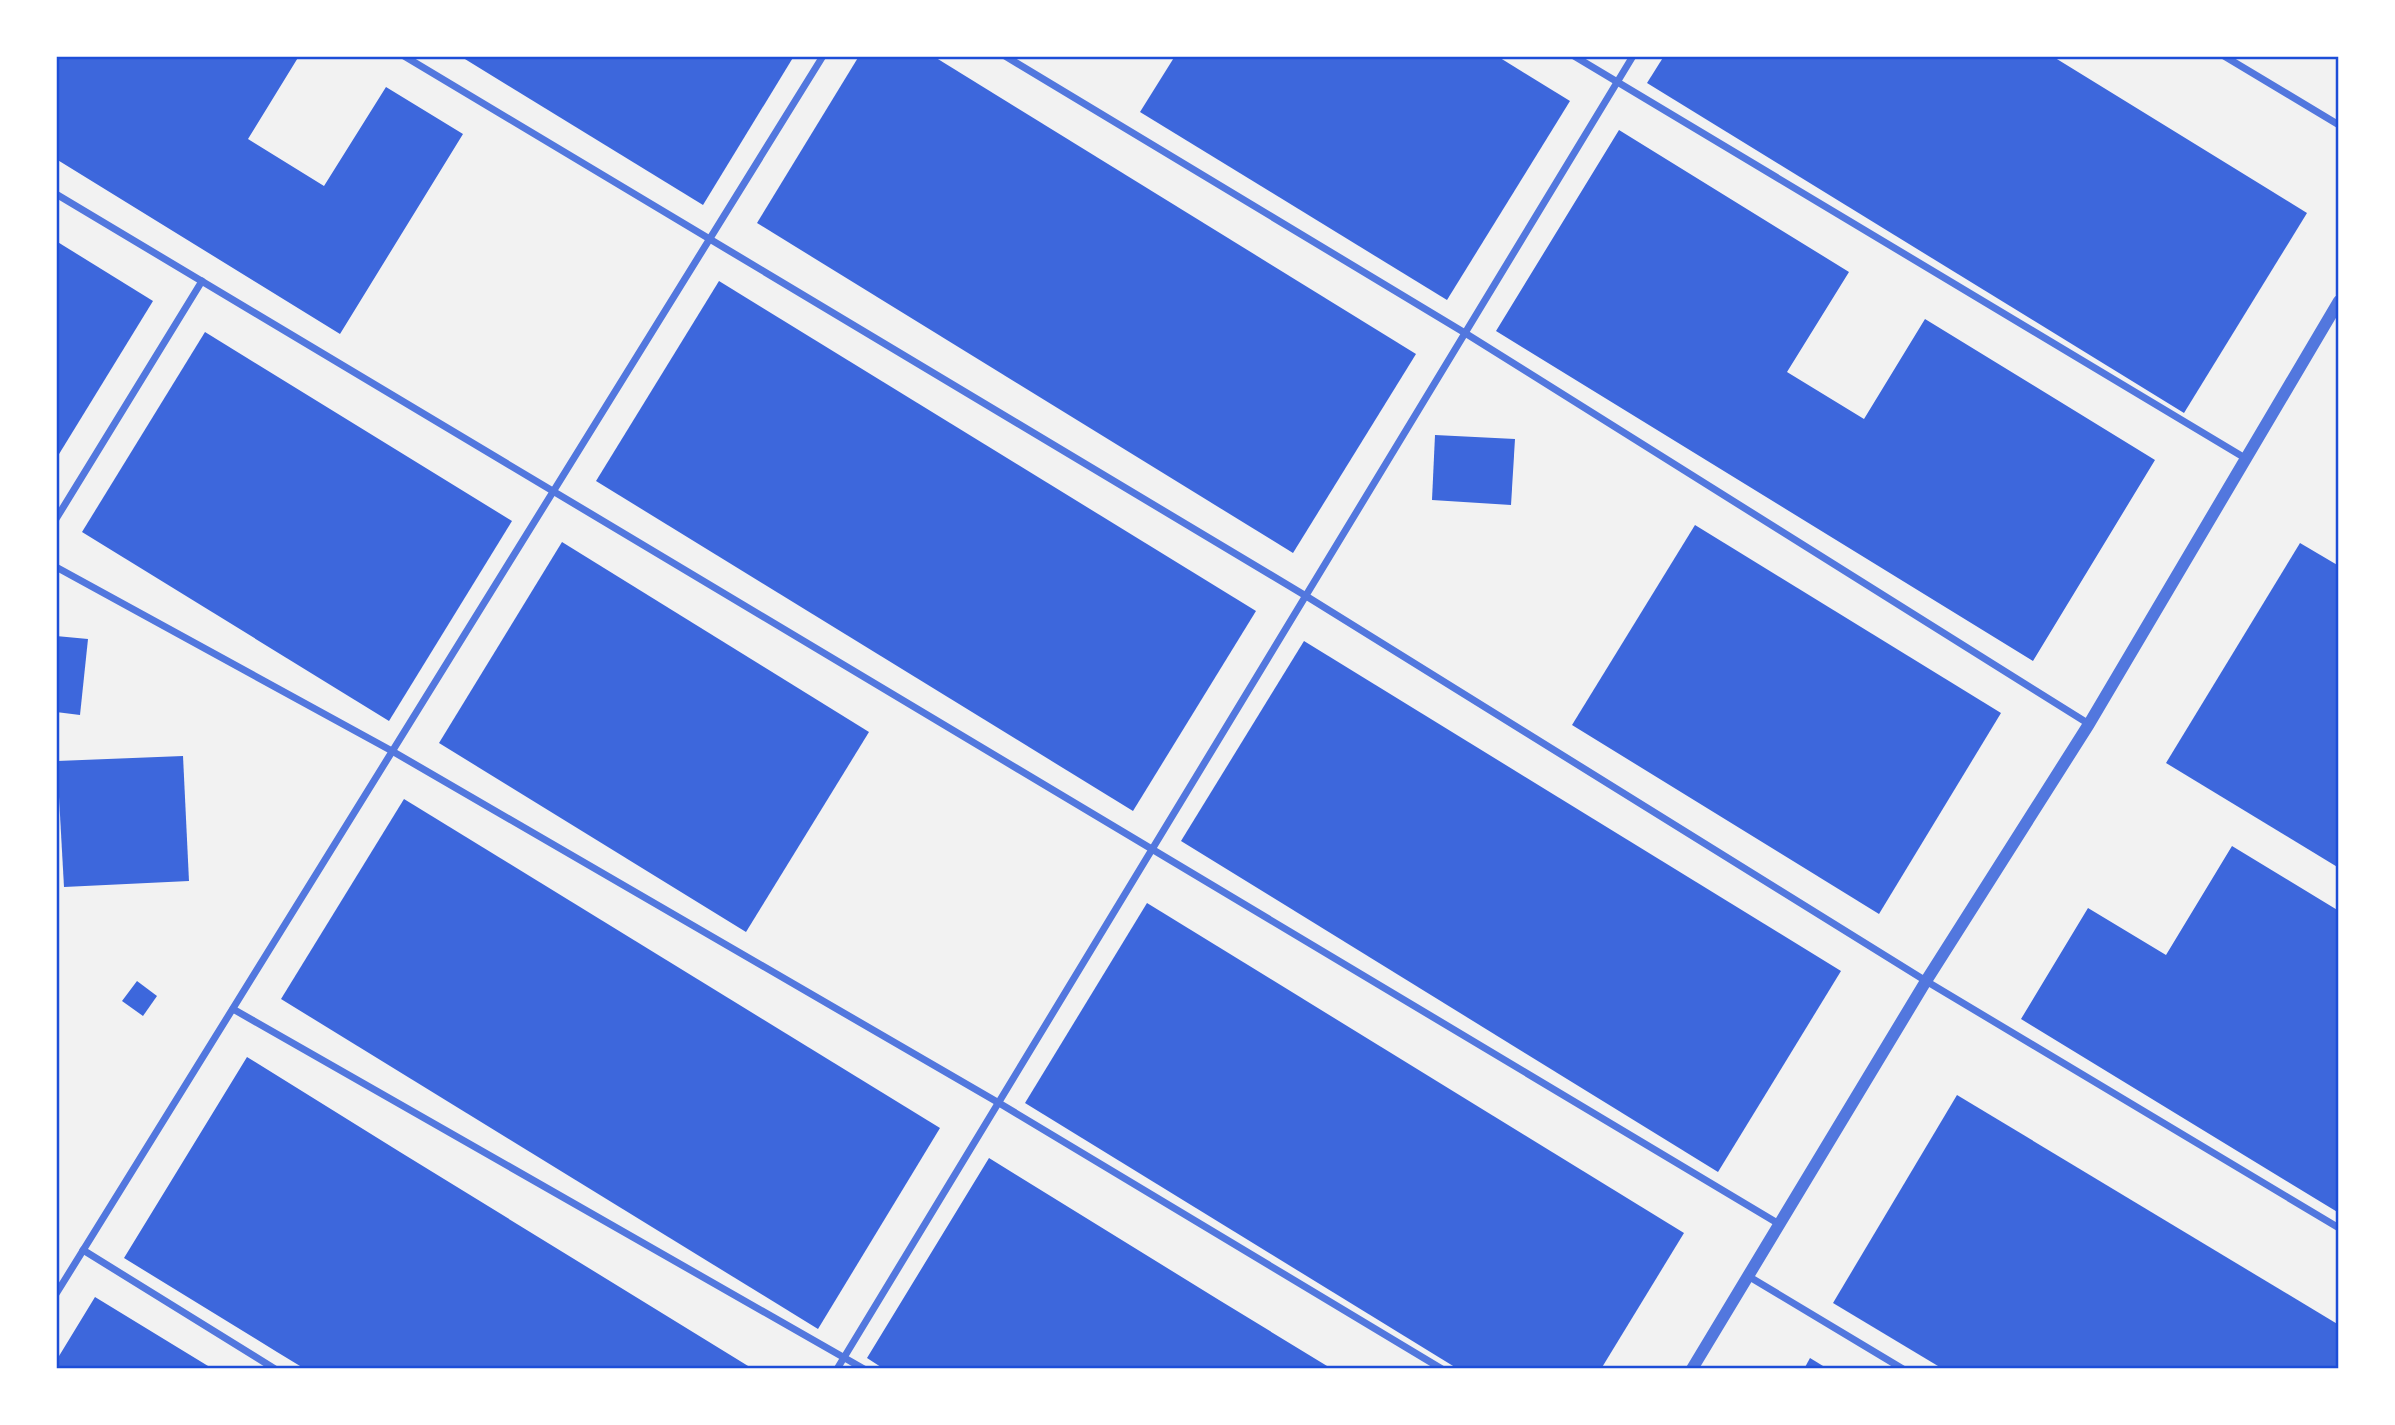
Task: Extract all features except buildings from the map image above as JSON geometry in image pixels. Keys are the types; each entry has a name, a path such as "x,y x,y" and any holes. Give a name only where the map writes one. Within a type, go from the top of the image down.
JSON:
{"street":[{"path":"404,56 1306,596 1926,981 2339,1228"},
{"path":"56,1294 823,56"},
{"path":"1005,56 1465,333 2088,724"},
{"path":"1574,56 2245,458"},
{"path":"837,1369 1633,56"},
{"path":"2224,56 2339,125"},
{"path":"56,194 1779,1224"},
{"path":"56,519 202,281"},
{"path":"1692,1369 1926,981 2088,724 2339,301"},
{"path":"56,567 392,751 999,1103 1442,1369"},
{"path":"233,1009 864,1369"},
{"path":"83,1250 275,1369"},
{"path":"1748,1276 1903,1369"}]}
